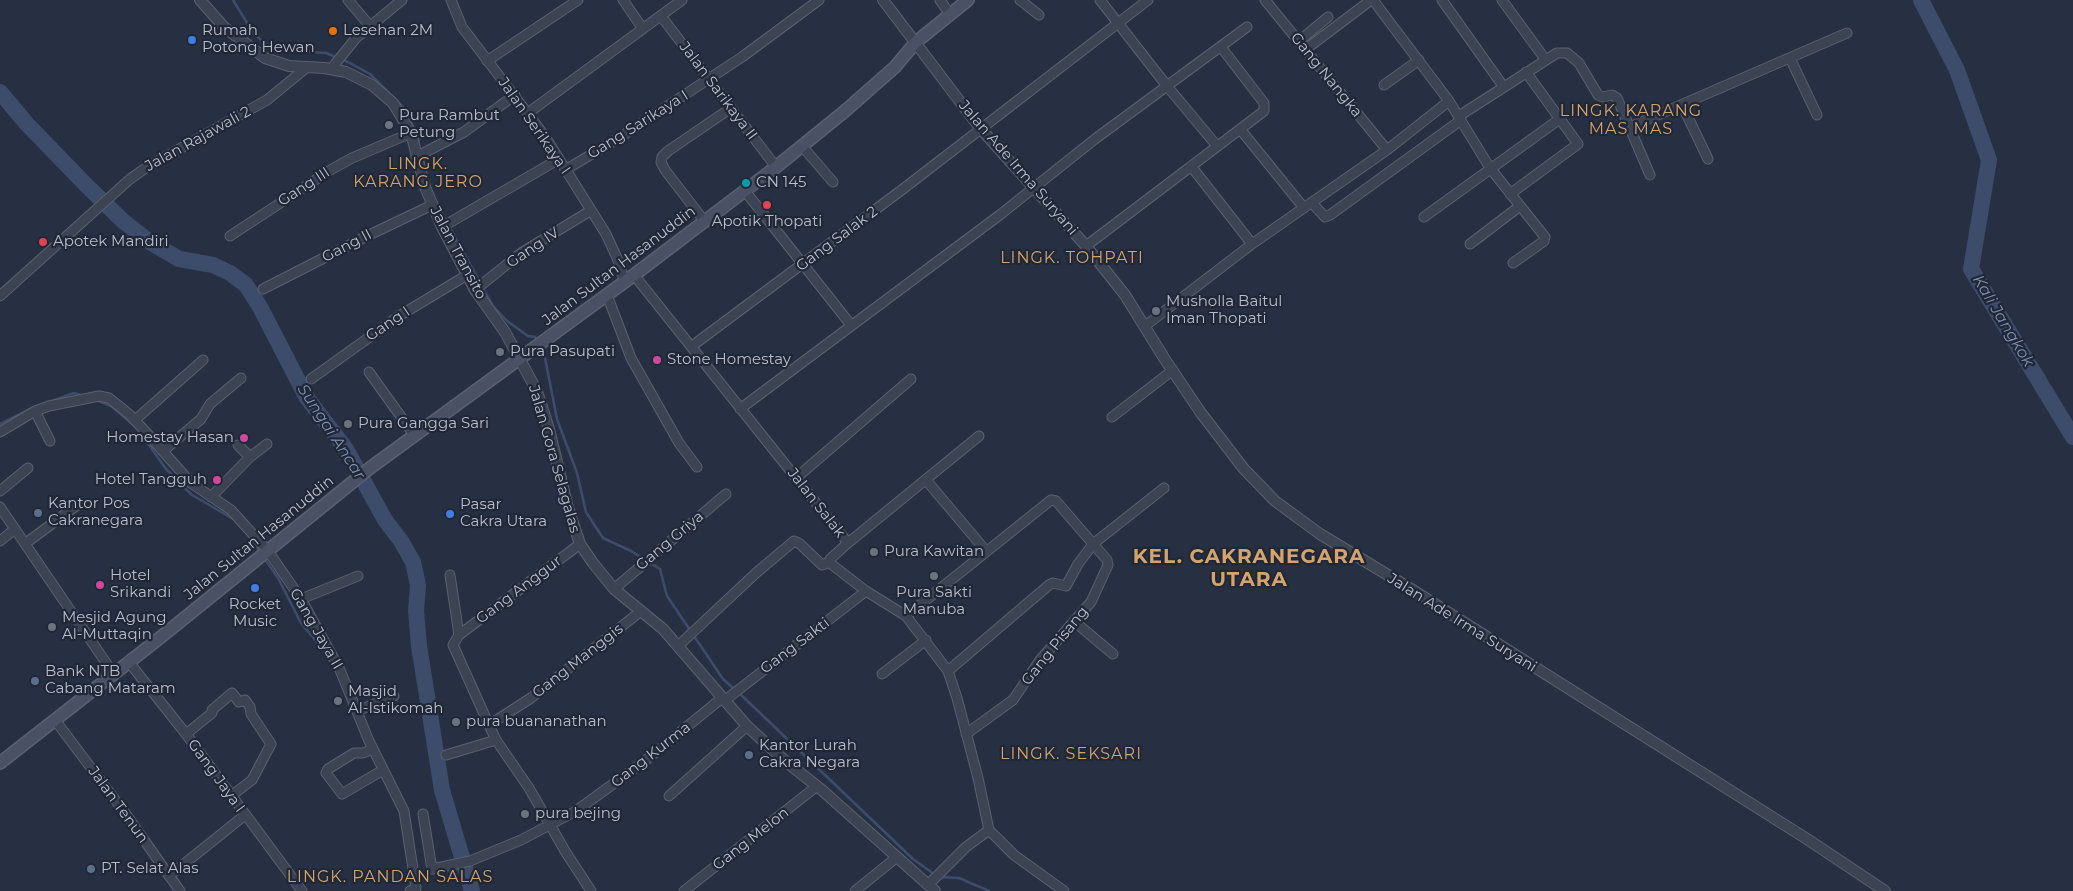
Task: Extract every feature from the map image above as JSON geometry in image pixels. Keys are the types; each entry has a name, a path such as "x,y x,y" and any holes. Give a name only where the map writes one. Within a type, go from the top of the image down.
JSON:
{"main road":[{"name":"Jalan Sultan Hasanuddin","path":"0,762 254,562 345,487 607,295 776,167 889,73 916,42 949,13 968,0"}],"street":[{"name":"Jalan Transito","path":"200,0 224,26 257,54 280,64 306,68 332,66 355,75 379,90 399,111 419,155 432,206 446,224 467,275 479,288 520,357"},
{"path":"348,0 370,26"},
{"path":"332,66 343,52 370,26 402,0"},
{"name":"Jalan Serikaya I","path":"451,0 462,27 515,95 559,159 611,244 629,278"},
{"path":"487,61 578,0"},
{"path":"623,0 643,29"},
{"path":"528,113 682,0"},
{"name":"Gang Sarikaya I","path":"565,170 604,147 760,45 819,0"},
{"name":"Jalan Ade Irma Suryani","path":"883,0 980,128 1086,246 1125,294 1173,370 1222,441 1260,486 1290,513 1320,534 1807,838 1885,891"},
{"path":"940,0 949,13"},
{"path":"1020,0 1039,15"},
{"path":"1100,0 1217,146"},
{"name":"Gang Salak 2","path":"692,346 802,265 1148,0"},
{"name":"Gang Nangka","path":"1265,0 1387,150"},
{"path":"1306,49 1372,0 1450,101 1490,168 1545,239 1513,263"},
{"path":"1442,0 1503,86"},
{"path":"1502,0 1545,59"},
{"name":"Jalan Sarikaya II","path":"661,16 776,167"},
{"path":"1299,41 1328,17"},
{"path":"740,408 1033,189 1095,139 1247,27"},
{"path":"1630,127 1847,33"},
{"path":"1086,246 1263,113 1264,106 1221,47"},
{"path":"1312,203 1324,217 1330,215 1503,86 1557,52 1563,52 1574,57 1598,95 1604,97 1613,95 1617,98 1650,175"},
{"path":"1790,58 1817,115"},
{"path":"1384,85 1419,60"},
{"name":"Jalan Rajawali 2","path":"0,296 91,212 147,166 267,100 306,68"},
{"path":"1510,194 1578,146 1578,142 1526,72"},
{"path":"419,155 464,132 515,95"},
{"path":"1145,326 1252,244 1387,150 1450,101"},
{"path":"1682,105 1708,159"},
{"path":"704,222 661,162 662,158 731,108"},
{"path":"1424,217 1560,118"},
{"path":"1240,129 1304,208"},
{"name":"Gang III","path":"230,236 332,169 352,158 410,133"},
{"path":"802,146 833,182"},
{"path":"446,224 559,159"},
{"path":"1191,166 1252,244"},
{"path":"745,191 851,325"},
{"name":"Gang II","path":"263,289 365,236 432,206"},
{"path":"1470,244 1520,206"},
{"name":"Gang IV","path":"479,288 521,253 590,211"},
{"name":"Gang I","path":"311,379 399,316 467,275"},
{"name":"Jalan Salak","path":"629,278 692,346 848,544 830,559 830,562 866,590 906,616 948,671 978,778 989,830"},
{"path":"607,295 631,358 679,444 697,467"},
{"name":"Jalan Gora Selagalas","path":"520,357 537,391 547,422 568,508 580,544 614,589 663,629 726,698 747,726 784,760 932,885"},
{"path":"134,420 203,360"},
{"path":"1112,417 1173,370"},
{"path":"369,372 414,435"},
{"path":"163,451 202,419 210,404 241,378"},
{"path":"796,478 911,380"},
{"name":"Gang Jaya II","path":"35,411 63,402 99,396 109,398 134,420 191,483 231,510 266,552 301,599 343,675 369,750 379,772 404,811 413,887"},
{"path":"0,432 35,411 50,441"},
{"path":"848,544 979,436"},
{"path":"211,497 250,457 267,444"},
{"path":"238,445 250,457"},
{"path":"0,491 28,468"},
{"path":"926,480 986,552"},
{"path":"948,671 1049,585 1066,586 1078,564 1093,544 1164,488"},
{"name":"Gang Griya","path":"614,589 726,494"},
{"path":"906,616 1048,501 1053,499 1093,544"},
{"path":"26,543 76,506"},
{"path":"0,507 113,673"},
{"path":"0,541 15,529"},
{"path":"678,646 756,573 794,541 800,544 822,565 830,562"},
{"name":"Gang Anggur","path":"459,635 580,544"},
{"name":"Gang Pisang","path":"966,734 1014,700 1040,660 1091,602 1107,567 1107,560 1093,544"},
{"path":"450,574 459,635 453,644 488,725 496,740 518,770 591,891"},
{"path":"301,599 358,576"},
{"name":"Gang Sakti","path":"726,698 866,590"},
{"name":"Gang Manggis","path":"488,725 531,698 641,611"},
{"path":"1075,622 1113,654"},
{"path":"882,674 926,640"},
{"name":"Gang Jaya I","path":"128,661 186,734 302,891"},
{"path":"186,734 212,713 212,710 232,693 238,702 245,700 250,706 251,714 271,744 252,780 231,796"},
{"path":"357,711 394,696"},
{"name":"Gang Kurma","path":"423,814 432,869 468,862 521,840 576,810 612,786 726,698"},
{"name":"Jalan Tenun","path":"55,720 125,813 180,891"},
{"path":"669,796 747,726"},
{"path":"446,755 496,740"},
{"path":"369,750 354,753 328,769 326,773 341,794 379,772"},
{"name":"Gang Melon","path":"684,891 817,786"},
{"path":"169,876 245,815"},
{"path":"932,885 941,871 966,847 989,830 1014,855 1064,891"},
{"path":"855,891 897,857"}],"waterway":[{"path":"233,0 254,34 270,47 290,51 326,53 370,74 404,108 418,136 419,146"},
{"name":"Kali Jangkok","path":"1921,0 1957,70 1989,160 1971,269 2073,437"},
{"name":"Sungai Ancar","path":"0,92 27,124 123,221 150,242 179,259 213,265 230,273 246,285 260,307 307,398 346,449 385,520 401,541 413,562 418,585 416,611 419,646 442,790 472,891"},
{"path":"435,199 446,221"},
{"path":"449,226 480,282"},
{"path":"482,287 493,306 507,321 528,336 535,337 537,341"},
{"path":"541,348 544,353 557,419 577,473 586,512 603,538 631,551 660,569 667,596 723,679 734,689"},
{"path":"49,402 74,393 84,396"},
{"path":"96,400 111,406 137,428 166,469 192,495 235,520"},
{"path":"0,424 32,408"},
{"path":"250,537 261,553"},
{"path":"264,558 278,578 301,623 326,653"},
{"path":"739,693 913,859 938,877 959,878 989,891"}],"place":[{"name":"Lesehan 2M","path":"333,31"},
{"name":"Rumah Potong Hewan","path":"192,40"},
{"name":"Pura Rambut Petung","path":"389,125"},
{"name":"CN 145","path":"746,183"},
{"name":"Apotik Thopati","path":"767,205"},
{"name":"Apotek Mandiri","path":"43,242"},
{"name":"Musholla Baitul Iman Thopati","path":"1156,311"},
{"name":"Pura Pasupati","path":"500,352"},
{"name":"Stone Homestay","path":"657,360"},
{"name":"Pura Gangga Sari","path":"348,424"},
{"name":"Homestay Hasan","path":"244,438"},
{"name":"Hotel Tangguh","path":"217,480"},
{"name":"Kantor Pos Cakranegara","path":"38,513"},
{"name":"Pasar Cakra Utara","path":"450,514"},
{"name":"Pura Kawitan","path":"874,552"},
{"name":"Pura Sakti Manuba","path":"934,576"},
{"name":"Hotel Srikandi","path":"100,585"},
{"name":"Rocket Music","path":"255,588"},
{"name":"Mesjid Agung Al-Muttaqin","path":"52,627"},
{"name":"Bank NTB Cabang Mataram","path":"35,681"},
{"name":"Masjid Al-Istikomah","path":"338,701"},
{"name":"pura buananathan","path":"456,722"},
{"name":"Kantor Lurah Cakra Negara","path":"749,755"},
{"name":"pura bejing","path":"525,814"},
{"name":"PT. Selat Alas","path":"91,869"}],"district":[{"name":"LINGK. KARANG MAS MAS","path":"1631,120"},
{"name":"LINGK. KARANG JERO","path":"418,173"},
{"name":"LINGK. TOHPATI","path":"1072,258"},
{"name":"KEL. CAKRANEGARA UTARA","path":"1249,568"},
{"name":"LINGK. SEKSARI","path":"1071,754"},
{"name":"LINGK. PANDAN SALAS","path":"390,877"}]}
